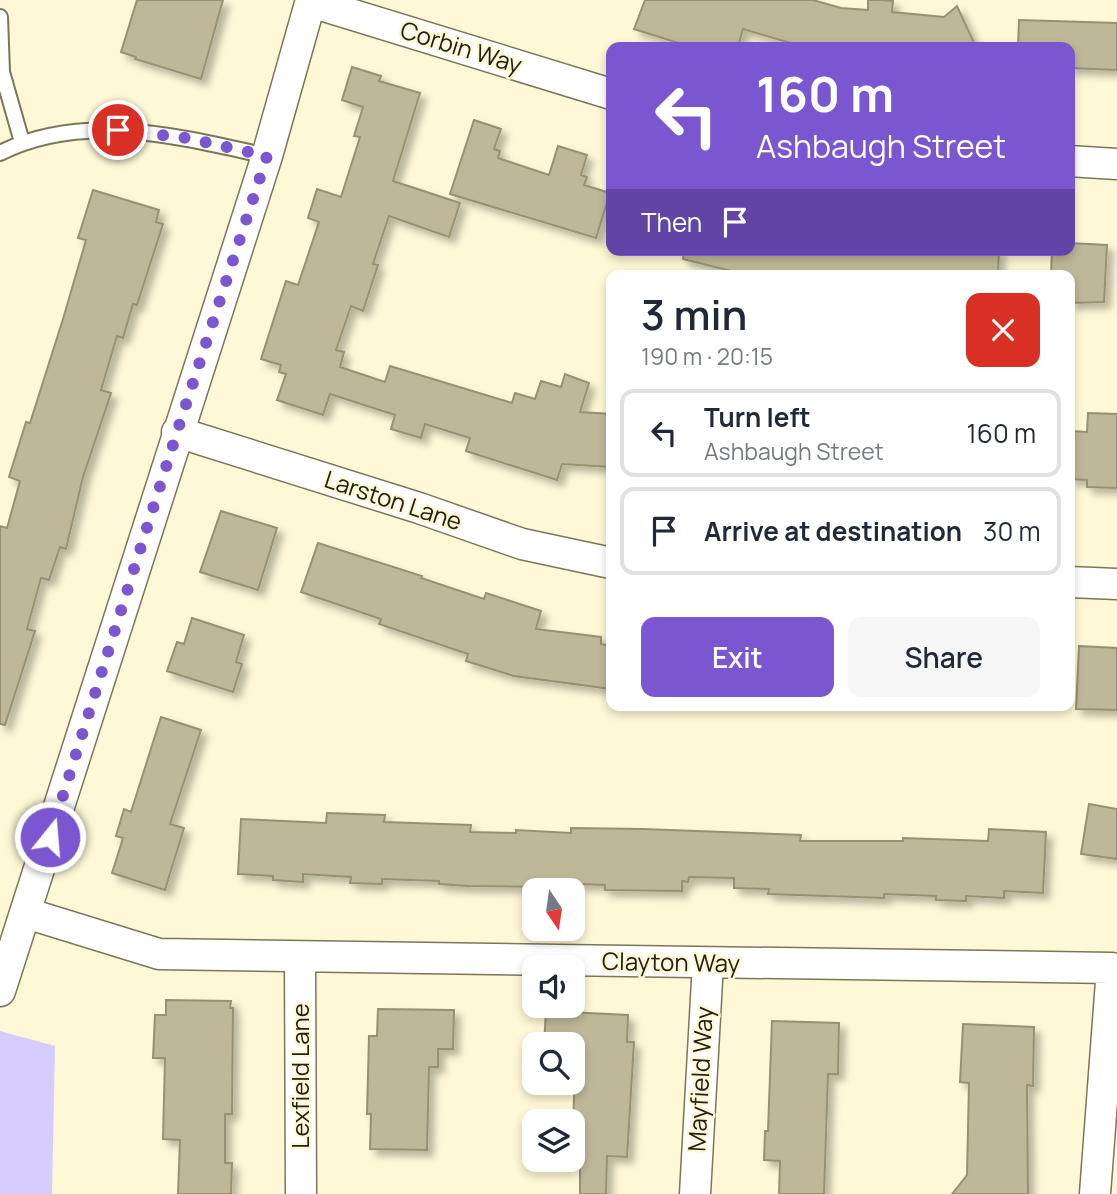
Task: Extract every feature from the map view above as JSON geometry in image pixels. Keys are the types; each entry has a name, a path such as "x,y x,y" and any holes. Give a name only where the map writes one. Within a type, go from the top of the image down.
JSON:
{"street":[{"name":"Corbin Way","path":"311,1 606,92"},
{"path":"0,991 267,156 311,1"},
{"path":"1075,162 1117,164"},
{"name":"Larston Lane","path":"177,432 419,508 522,544 606,562"},
{"path":"1075,582 1117,583"},
{"name":"Clayton Way","path":"26,913 159,954 1112,968 1095,1194"},
{"name":"Lexfield Lane","path":"300,957 301,1194"},
{"name":"Mayfield Way","path":"695,1194 708,963"}],"lane":[{"path":"0,17 2,72 22,142"},
{"path":"0,153 22,142 63,134 118,130 186,138 267,156"}],"shaded area":[{"path":"0,1031 55,1046 52,1194 0,1194"}],"building":[{"path":"137,0 223,0 201,79 135,59 136,57 121,52"},
{"path":"645,0 813,0 841,8 868,10 868,0 880,0 893,1 892,12 944,17 957,6 974,42 787,42 743,29 739,42 675,42 634,29"},
{"path":"1019,20 1117,23 1117,70 1075,68 1075,42 1018,42"},
{"path":"352,67 381,76 379,81 420,93 393,181 460,203 449,237 389,216 373,264 378,265 363,311 351,306 336,350 344,352 340,367 385,382 390,366 512,403 515,393 535,399 541,381 561,387 565,374 589,383 580,412 606,414 606,467 562,464 557,480 466,451 470,438 425,424 421,438 391,429 395,415 330,394 323,415 277,400 286,374 279,372 281,365 261,359 286,281 298,285 319,222 308,218 317,189 341,197 360,137 354,136 363,107 342,100"},
{"path":"474,120 501,129 494,149 500,151 498,158 549,175 558,146 587,155 581,175 587,177 584,185 606,192 606,206 596,238 450,194"},
{"path":"93,190 159,210 156,222 163,224 137,305 133,304 123,338 117,336 101,390 111,393 83,477 66,549 60,547 49,580 41,578 27,629 35,631 5,725 0,724 0,526 7,528 20,481 9,477 26,422 30,423 63,319 86,240 78,238"},
{"path":"1075,243 1107,245 1104,302 1075,303 1075,270 1051,270 1052,256 1075,256"},
{"path":"683,256 999,256 998,270 727,270 683,259"},
{"path":"1088,413 1117,414 1117,488 1087,487 1087,480 1075,479 1075,431 1087,432"},
{"path":"221,511 277,528 258,590 200,572"},
{"path":"318,543 484,599 486,593 541,611 536,629 601,637 601,644 606,645 606,688 514,676 466,661 468,654 379,624 381,619 301,592"},
{"path":"192,618 244,635 236,662 242,664 233,692 167,671 177,642 184,644"},
{"path":"1079,646 1117,648 1117,710 1076,709"},
{"path":"161,717 201,730 170,824 184,828 165,890 112,873 123,838 116,836 124,809 131,812"},
{"path":"1089,804 1117,809 1117,859 1081,854"},
{"path":"327,813 385,815 384,822 471,825 470,832 516,833 516,830 571,833 571,828 643,829 801,835 800,841 903,841 903,838 988,841 989,829 1046,832 1043,893 1004,891 1004,898 966,896 966,901 936,900 936,896 884,894 884,898 768,894 769,889 734,888 734,878 689,877 688,882 682,881 682,891 605,890 605,885 585,884 585,878 522,878 522,887 468,886 439,884 439,881 382,879 382,884 350,883 351,877 303,874 303,882 273,880 273,876 238,874 241,819 326,823"},
{"path":"166,1000 231,1001 232,1114 225,1114 225,1163 232,1163 231,1194 178,1194 180,1140 163,1139 165,1058 153,1058 155,1015 166,1015"},
{"path":"378,1009 454,1010 453,1049 438,1049 438,1067 429,1067 427,1150 370,1149 371,1114 367,1114 369,1036 377,1036"},
{"path":"585,1013 628,1015 627,1042 634,1042 627,1157 607,1156 606,1194 580,1194 580,1172 585,1172 585,1109 574,1109 574,1095 585,1095 585,1032 545,1032 546,1018 585,1018"},
{"path":"772,1021 839,1023 838,1074 828,1074 824,1194 779,1194 780,1161 764,1160 765,1131 768,1131"},
{"path":"963,1024 1034,1027 1033,1086 1027,1085 1028,1194 952,1194 967,1175 969,1083 960,1082"}],"route":[{"path":"50,837 267,156 186,138 118,130"}]}
